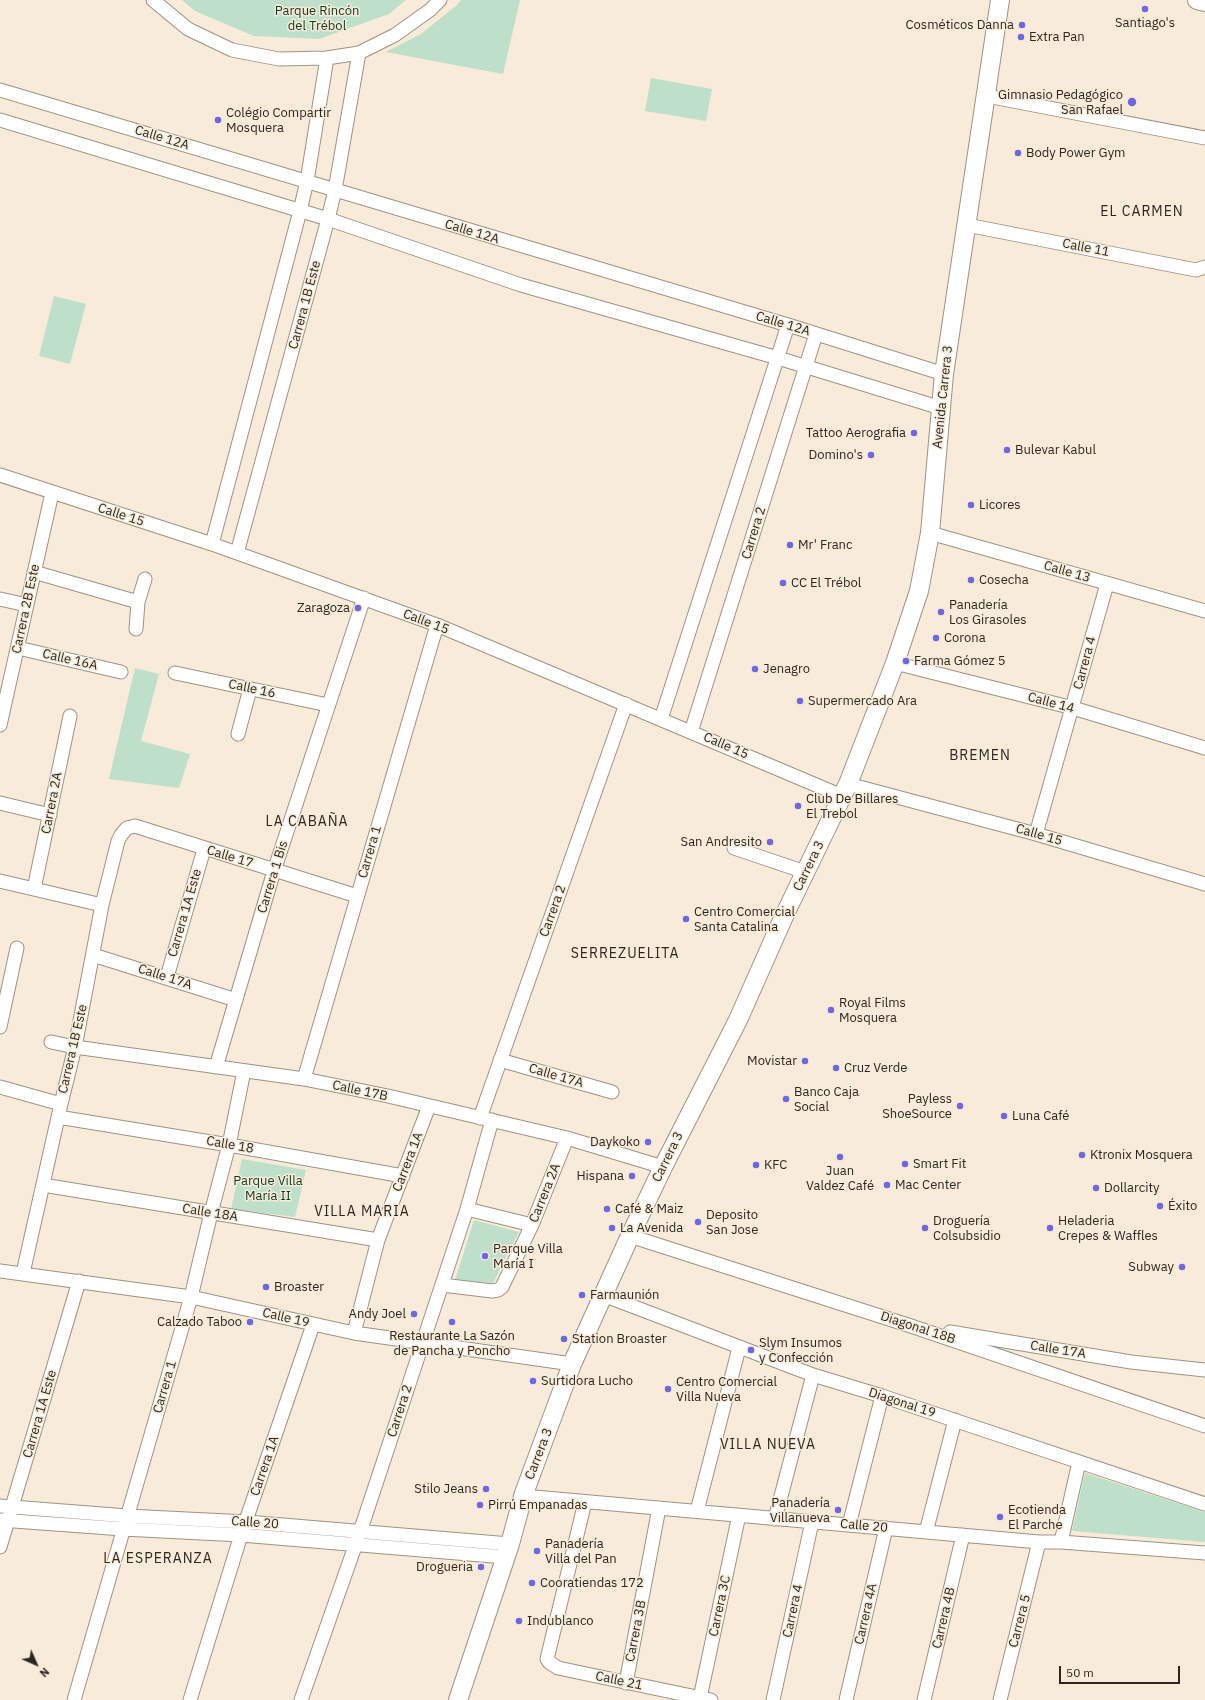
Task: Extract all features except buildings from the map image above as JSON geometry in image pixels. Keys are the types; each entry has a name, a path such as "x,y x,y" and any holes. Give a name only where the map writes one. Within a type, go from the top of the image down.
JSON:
{"main road":[{"name":"Avenida Carrera 3","path":"845,790 895,663 919,591 930,533 944,374 987,96 1000,0"},
{"path":"1197,0 1205,2"},
{"name":"Carrera 3","path":"458,1700 523,1496 572,1364 630,1236 663,1167 738,1020 805,872 845,790"}],"street":[{"path":"153,0 188,29 232,50 279,60 327,58 359,53 395,35 430,10 440,0"},
{"name":"Carrera 1B Este","path":"236,553 328,219 335,190 359,53"},
{"path":"212,544 300,211 307,181 327,58"},
{"name":"Calle 12A","path":"0,90 788,325 944,374"},
{"path":"987,96 1205,138"},
{"path":"0,120 328,219 521,285 806,366 941,408"},
{"name":"Calle 11","path":"967,225 1196,270 1204,267"},
{"path":"662,719 788,325"},
{"name":"Carrera 2","path":"691,732 816,334"},
{"name":"Calle 15","path":"0,475 212,544 437,625 691,732 845,790 1036,834 1204,881"},
{"name":"Carrera 2B Este","path":"0,725 5,677 18,648 52,493"},
{"name":"Calle 13","path":"930,533 1205,611"},
{"path":"34,572 138,602"},
{"path":"136,629 138,602 145,579"},
{"name":"Carrera 4","path":"1036,834 1107,584"},
{"name":"Carrera 1 Bis","path":"216,1067 274,871 364,598"},
{"path":"0,599 27,605"},
{"name":"Carrera 1","path":"304,1079 437,625"},
{"name":"Calle 16A","path":"18,648 122,672"},
{"name":"Calle 14","path":"895,663 1073,708 1205,748"},
{"name":"Calle 16","path":"175,673 328,705"},
{"path":"238,734 250,689"},
{"name":"Carrera 2","path":"301,1700 358,1538 467,1209 500,1060 626,704"},
{"name":"Carrera 2A","path":"34,889 70,716"},
{"path":"0,803 50,815"},
{"name":"Calle 17","path":"127,828 135,826 357,896"},
{"name":"Carrera 1B Este","path":"23,1273 61,1104 76,1047 102,905 118,841 127,828"},
{"path":"734,848 805,872"},
{"name":"Carrera 1A Este","path":"167,977 204,849"},
{"path":"0,881 102,905"},
{"path":"0,1027 2,1011 17,948"},
{"name":"Calle 17A","path":"93,955 167,977 236,1000"},
{"name":"Calle 17B","path":"51,1042 76,1047 304,1079 567,1138 663,1167"},
{"name":"Calle 17A","path":"500,1060 612,1092"},
{"name":"Carrera 1","path":"74,1700 192,1297 211,1213 229,1145 244,1071"},
{"path":"0,1087 61,1104"},
{"name":"Carrera 1A","path":"354,1333 378,1240 429,1106"},
{"name":"Calle 18","path":"58,1117 229,1145 403,1176"},
{"name":"Carrera 2A","path":"442,1285 492,1291 498,1290 502,1286 532,1225 567,1138"},
{"name":"Calle 18A","path":"43,1185 378,1240"},
{"path":"467,1209 532,1225"},
{"name":"Diagonal 18B","path":"630,1236 911,1326 1205,1426"},
{"name":"Calle 19","path":"0,1271 192,1297 354,1333 572,1364"},
{"name":"Carrera 1A Este","path":"0,1547 6,1507 79,1281"},
{"name":"Diagonal 19","path":"602,1295 813,1375 955,1420 1205,1504"},
{"name":"Carrera 1A","path":"190,1700 241,1534 247,1522 313,1325"},
{"name":"Calle 17A","path":"911,1326 1131,1362 1205,1370"},
{"path":"697,1511 739,1348"},
{"path":"775,1518 813,1375"},
{"path":"849,1525 882,1396"},
{"path":"926,1532 955,1420"},
{"path":"1061,1542 1079,1462"},
{"name":"Calle 20","path":"523,1496 1039,1542 1061,1542 1205,1553"},
{"name":"Calle 21","path":"585,1502 547,1659 552,1665 558,1668 705,1699"},
{"name":"Calle 20","path":"6,1507 127,1516 247,1522 358,1538"},
{"name":"Carrera 3B","path":"626,1683 659,1508"},
{"name":"Carrera 3C","path":"705,1699 739,1515"},
{"name":"Calle 20","path":"4,1521 123,1529 358,1538 507,1550"},
{"name":"Carrera 4","path":"773,1700 812,1522"},
{"name":"Carrera 4A","path":"846,1700 886,1528"},
{"name":"Carrera 4B","path":"924,1700 963,1535"},
{"name":"Carrera 5","path":"1000,1700 1039,1542"}],"green space":[{"name":"Parque Rincón del Trébol","path":"182,0 406,0 389,14 319,39 254,36 195,11"},
{"path":"461,0 520,0 503,74 386,52 421,34 457,5"},
{"path":"651,78 712,89 706,121 645,111"},
{"path":"54,296 86,304 70,364 39,356"},
{"path":"135,668 159,674 141,741 190,754 179,788 109,779"},
{"name":"Parque Villa María II","path":"242,1159 306,1170 295,1217 231,1209"},
{"name":"Parque Villa María I","path":"474,1220 519,1232 493,1283 455,1280"},
{"path":"1085,1473 1205,1512 1205,1542 1072,1531"}],"place":[{"name":"Santiago's","path":"1145,9"},
{"name":"Cosméticos Danna","path":"1022,25"},
{"name":"Extra Pan","path":"1021,37"},
{"name":"Gimnasio Pedagógico San Rafael","path":"1132,102"},
{"name":"Colégio Compartir Mosquera","path":"218,120"},
{"name":"Body Power Gym","path":"1018,153"},
{"name":"Tattoo Aerografia","path":"914,433"},
{"name":"Bulevar Kabul","path":"1007,450"},
{"name":"Domino's","path":"871,455"},
{"name":"Licores","path":"971,505"},
{"name":"Mr' Franc","path":"790,545"},
{"name":"Cosecha","path":"971,580"},
{"name":"CC El Trébol","path":"783,583"},
{"name":"Zaragoza","path":"358,608"},
{"name":"Panadería Los Girasoles","path":"941,612"},
{"name":"Corona","path":"936,638"},
{"name":"Farma Gómez 5","path":"906,661"},
{"name":"Jenagro","path":"755,669"},
{"name":"Supermercado Ara","path":"800,701"},
{"name":"Club De Billares El Trebol","path":"798,806"},
{"name":"San Andresito","path":"770,842"},
{"name":"Centro Comercial Santa Catalina","path":"686,919"},
{"name":"Royal Films Mosquera","path":"831,1010"},
{"name":"Movistar","path":"805,1061"},
{"name":"Cruz Verde","path":"836,1068"},
{"name":"Banco Caja Social","path":"786,1099"},
{"name":"Payless ShoeSource","path":"960,1106"},
{"name":"Luna Café","path":"1004,1116"},
{"name":"Daykoko","path":"648,1142"},
{"name":"Ktronix Mosquera","path":"1082,1155"},
{"name":"Juan Valdez Café","path":"840,1157"},
{"name":"Smart Fit","path":"905,1164"},
{"name":"KFC","path":"756,1165"},
{"name":"Hispana","path":"632,1176"},
{"name":"Mac Center","path":"887,1185"},
{"name":"Dollarcity","path":"1096,1188"},
{"name":"Éxito","path":"1160,1206"},
{"name":"Café & Maiz","path":"607,1209"},
{"name":"Deposito San Jose","path":"698,1222"},
{"name":"La Avenida","path":"612,1228"},
{"name":"Droguería Colsubsidio","path":"925,1228"},
{"name":"Heladeria Crepes & Waffles","path":"1050,1228"},
{"name":"Parque Villa María I","path":"485,1256"},
{"name":"Subway","path":"1182,1267"},
{"name":"Broaster","path":"266,1287"},
{"name":"Farmaunión","path":"582,1295"},
{"name":"Andy Joel","path":"414,1314"},
{"name":"Calzado Taboo","path":"250,1322"},
{"name":"Restaurante La Sazón de Pancha y Poncho","path":"452,1322"},
{"name":"Station Broaster","path":"564,1339"},
{"name":"Slym Insumos y Confección","path":"751,1350"},
{"name":"Surtidora Lucho","path":"533,1381"},
{"name":"Centro Comercial Villa Nueva","path":"668,1389"},
{"name":"Stilo Jeans","path":"486,1489"},
{"name":"Pirrú Empanadas","path":"480,1505"},
{"name":"Panadería Villanueva","path":"838,1510"},
{"name":"Ecotienda El Parche","path":"1000,1517"},
{"name":"Panadería Villa del Pan","path":"537,1551"},
{"name":"Drogueria","path":"481,1567"},
{"name":"Cooratiendas 172","path":"532,1583"},
{"name":"Indublanco","path":"519,1621"}],"district":[{"name":"EL CARMEN","path":"1142,212"},
{"name":"BREMEN","path":"980,756"},
{"name":"LA CABAÑA","path":"307,822"},
{"name":"SERREZUELITA","path":"625,954"},
{"name":"VILLA MARIA","path":"362,1212"},
{"name":"VILLA NUEVA","path":"768,1445"},
{"name":"LA ESPERANZA","path":"158,1559"}]}
